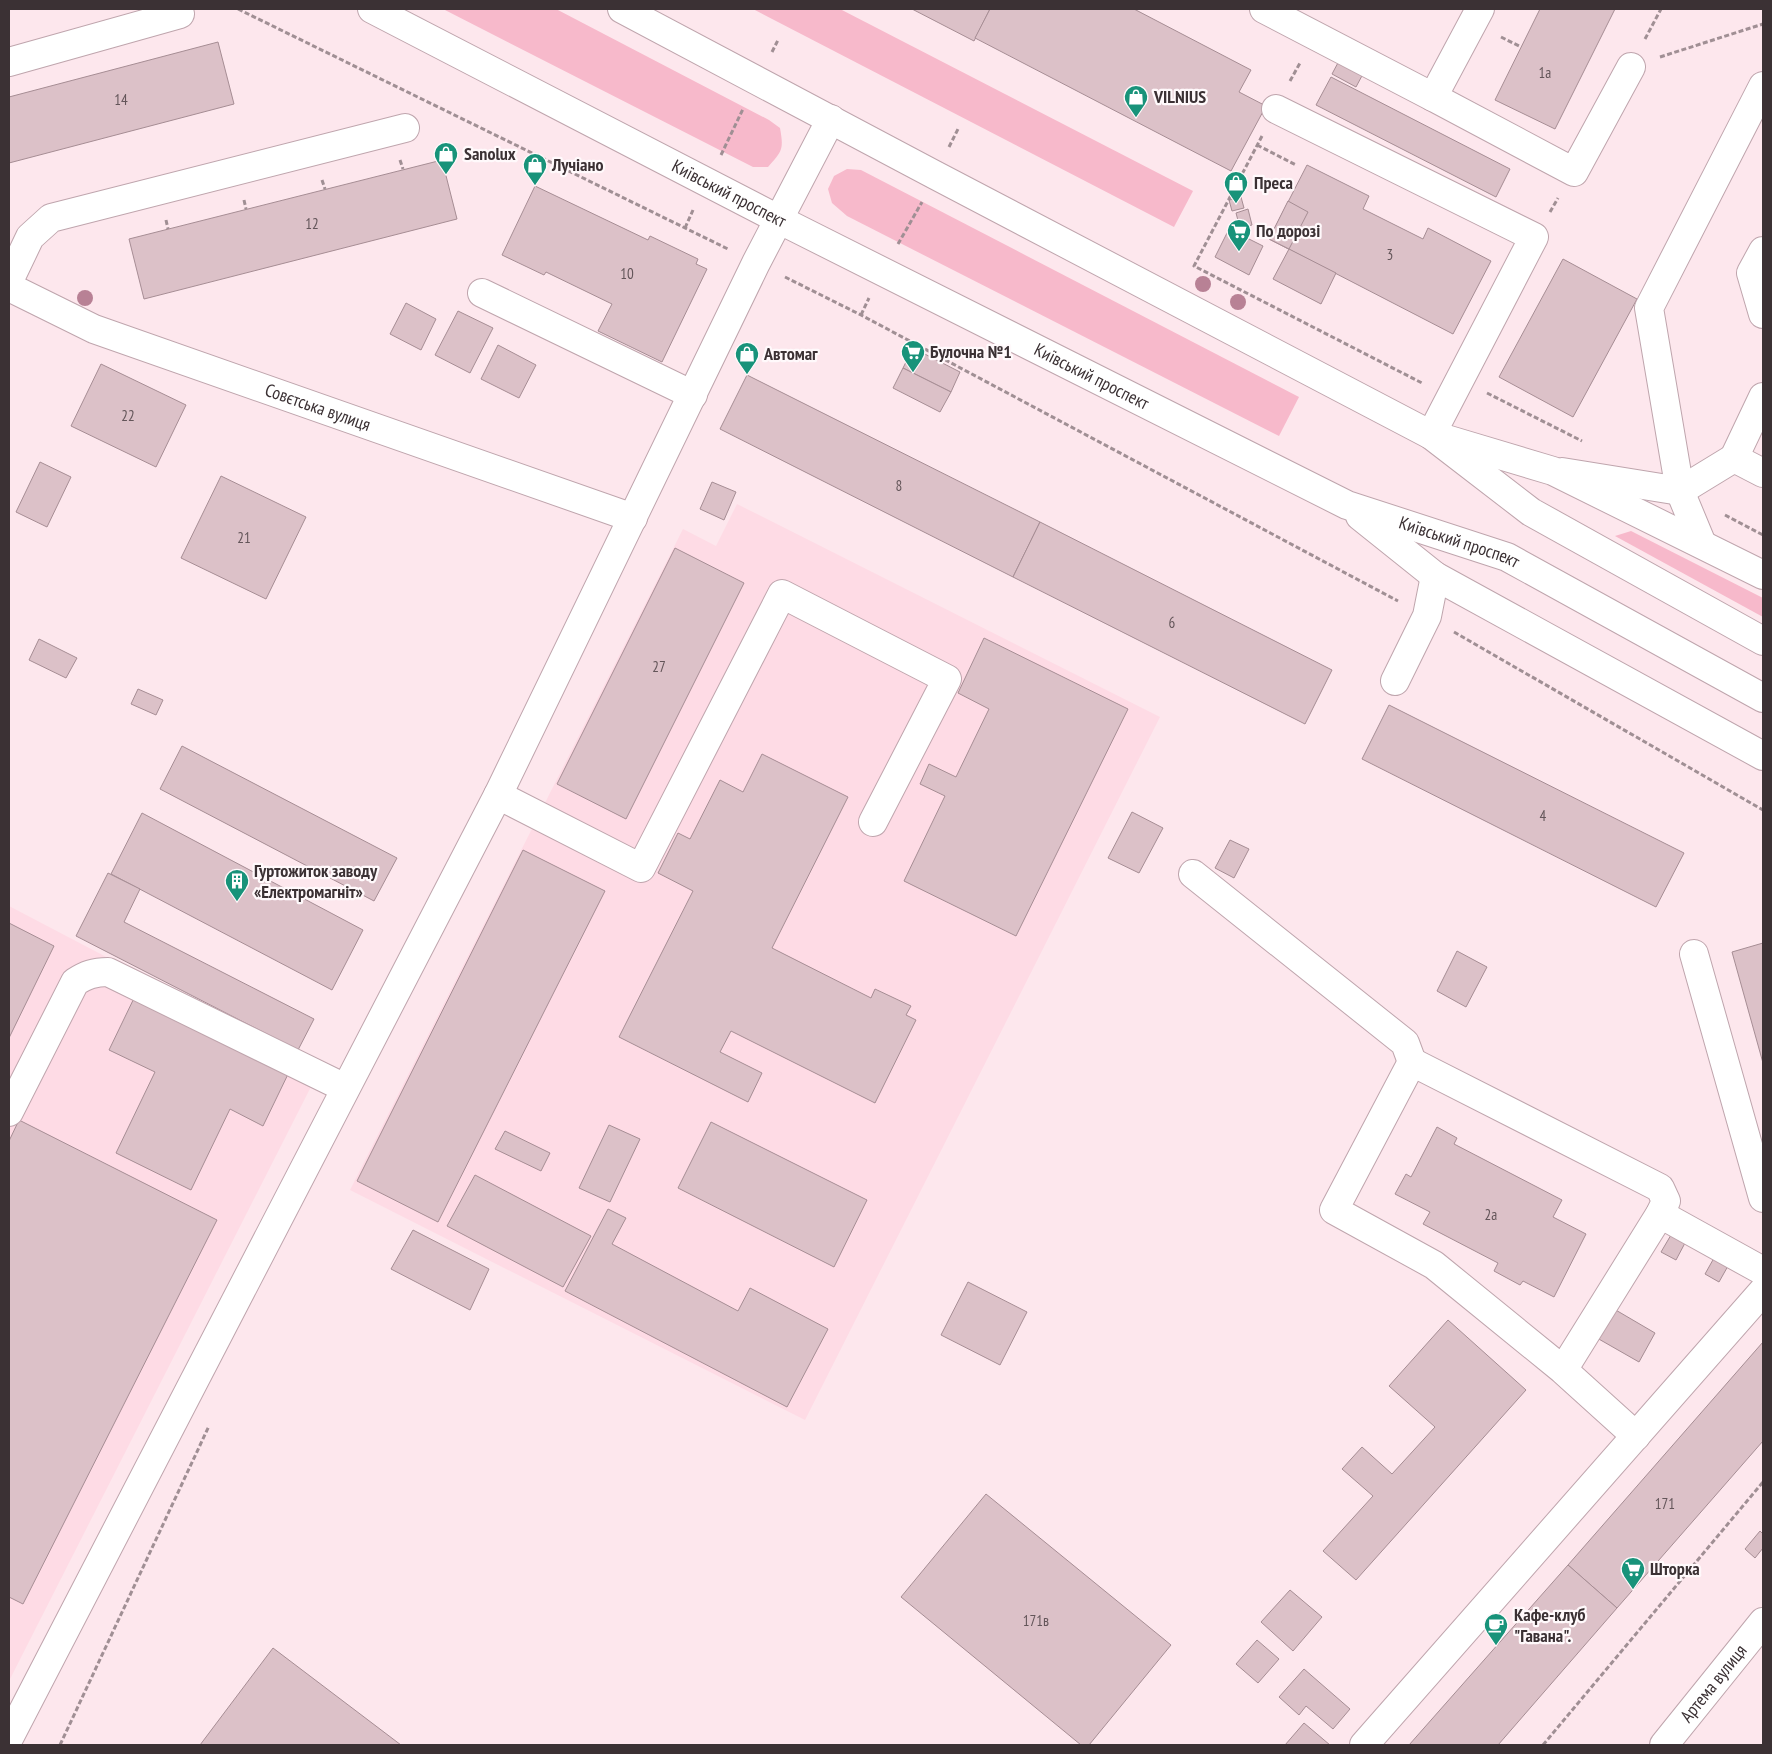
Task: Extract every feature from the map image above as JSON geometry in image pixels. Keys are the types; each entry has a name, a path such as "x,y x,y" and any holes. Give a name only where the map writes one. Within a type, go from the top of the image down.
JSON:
{"main road":[{"name":"Київський проспект","path":"372,9 778,219 1347,505 1507,557 1763,698"},
{"path":"622,9 1431,435 1531,512 1763,641"},
{"path":"1264,9 1574,172 1631,66"},
{"path":"1433,97 1480,9"},
{"path":"9,62 180,14"},
{"path":"1702,544 1680,491 1649,308 1763,86"},
{"path":"1276,109 1534,237 1431,435"},
{"path":"9,1738 498,795 756,263 831,119"},
{"path":"9,281 30,237 51,218 404,128"},
{"path":"1763,251 1751,273 1763,314"},
{"name":"Совєтська вулиця","path":"9,286 94,328 633,518"},
{"path":"482,293 693,395"},
{"path":"1431,435 1553,471 1680,491 1734,458 1763,396"},
{"path":"1734,458 1763,473"},
{"path":"1553,471 1763,575"},
{"path":"1347,505 1435,576 1763,756"},
{"path":"1395,681 1427,616 1435,576"},
{"path":"498,795 641,868 782,594 947,679 873,822"},
{"path":"1193,874 1405,1043 1412,1062 1660,1188 1666,1201 1660,1214 1564,1370"},
{"path":"1694,954 1763,1198"},
{"path":"9,1112 75,982 85,975 95,972 108,972 345,1088"},
{"path":"1412,1062 1334,1210 1434,1266 1564,1370 1636,1436"},
{"path":"1660,1214 1763,1271"},
{"path":"1364,1745 1763,1291"},
{"name":"Артема вулиця","path":"1664,1745 1763,1622"}],"path":[{"path":"238,9 861,315 1427,616 1763,810"},
{"path":"1631,66 1763,24"},
{"path":"1314,35 1194,266 1431,388 1486,393 1583,442"},
{"path":"685,228 778,40"},
{"path":"861,315 922,202 959,127"},
{"path":"1257,145 1296,165"},
{"path":"1534,237 1574,172"},
{"path":"1722,513 1763,535"},
{"path":"60,1745 210,1424"},
{"path":"1543,1745 1763,1482"},
{"path":"1758,1488 1763,1492"}],"shaded area":[{"path":"443,9 556,9 769,120 780,128 781,150 768,167 753,167"},
{"path":"753,9 840,9 1193,191 1174,227"},
{"path":"847,169 861,170 1299,397 1279,436 847,216 832,203 828,189 834,176"},
{"path":"737,504 1160,717 805,1420 350,1190 683,529 716,546"},
{"path":"1631,531 1763,598 1763,617 1615,536"},
{"path":"9,906 320,1069 9,1681"}],"building":[{"path":"912,9 990,9 974,41"},
{"path":"990,9 1134,9 1251,70 1239,92 1266,106 1231,171 975,38"},
{"path":"1540,9 1615,9 1555,129 1495,100"},
{"path":"218,42 234,104 9,163 9,97"},
{"path":"1340,59 1364,72 1356,87 1332,74"},
{"path":"1331,77 1510,169 1496,197 1316,105"},
{"path":"442,160 457,219 144,299 129,239"},
{"path":"1307,165 1369,196 1363,209 1423,239 1428,228 1491,261 1453,334 1269,239"},
{"path":"535,186 648,240 650,236 698,259 696,264 707,269 662,362 598,331 612,304 546,272 544,275 502,255"},
{"name":"Преса","path":"1241,197 1244,208 1232,211 1229,200"},
{"path":"1288,201 1308,212 1289,249 1269,239"},
{"path":"1248,209 1252,225 1240,228 1236,213"},
{"name":"По дорозі","path":"1229,229 1263,246 1249,275 1215,257"},
{"path":"1289,249 1336,273 1321,304 1273,279"},
{"path":"1563,259 1637,299 1573,417 1499,377"},
{"path":"406,303 436,319 421,350 390,334"},
{"path":"458,311 493,328 470,373 435,355"},
{"path":"498,345 536,365 519,398 481,379"},
{"path":"913,348 960,372 951,392 903,368"},
{"path":"101,364 186,405 156,467 71,426"},
{"path":"903,368 951,392 940,412 893,388"},
{"path":"747,375 1040,522 1013,577 720,429"},
{"path":"40,462 71,477 47,527 16,512"},
{"path":"221,476 306,517 266,599 181,558"},
{"path":"712,482 736,492 724,520 700,509"},
{"path":"1040,522 1332,670 1305,724 1013,577"},
{"path":"675,548 744,583 626,819 557,784"},
{"path":"984,638 1128,709 1016,936 904,881 945,796 920,784 929,764 956,777 989,709 958,693"},
{"path":"39,639 77,658 66,678 29,660"},
{"path":"138,689 163,700 156,715 131,704"},
{"path":"1389,705 1684,853 1656,907 1362,759"},
{"path":"182,746 397,858 374,901 160,789"},
{"path":"762,754 848,797 772,948 871,998 875,989 911,1006 906,1015 916,1020 875,1103 731,1031 720,1052 762,1073 748,1102 619,1037 693,891 658,873 678,833 690,839 720,780 743,792"},
{"path":"1132,812 1163,828 1139,873 1108,858"},
{"name":"Гуртожиток заводу «Електромагніт»","path":"142,813 363,930 332,990 111,874"},
{"path":"1230,840 1249,849 1234,878 1215,868"},
{"path":"523,850 605,891 438,1222 357,1181"},
{"path":"108,873 140,889 124,922 314,1019 298,1050 76,936"},
{"path":"9,923 54,946 9,1038"},
{"path":"1763,943 1763,1063 1732,952"},
{"path":"1457,951 1487,967 1466,1007 1437,991"},
{"path":"137,992 291,1068 263,1126 230,1109 191,1190 116,1153 155,1072 109,1050"},
{"path":"19,1120 217,1220 23,1604 9,1597 9,1141"},
{"path":"711,1122 867,1200 834,1267 678,1188"},
{"path":"609,1125 640,1139 610,1202 579,1188"},
{"path":"1437,1127 1457,1138 1454,1144 1562,1200 1553,1217 1586,1234 1554,1297 1523,1281 1520,1285 1494,1271 1498,1263 1423,1224 1430,1212 1395,1194 1406,1174 1411,1177"},
{"path":"505,1131 550,1153 541,1171 495,1149"},
{"path":"475,1175 591,1236 563,1287 447,1226"},
{"path":"608,1209 626,1218 612,1244 738,1311 750,1288 828,1329 787,1407 565,1291"},
{"path":"413,1230 489,1269 470,1310 391,1269"},
{"path":"1671,1235 1685,1243 1676,1260 1661,1252"},
{"path":"1714,1258 1728,1266 1719,1282 1705,1274"},
{"path":"968,1282 1027,1312 1000,1365 941,1335"},
{"path":"1614,1309 1655,1333 1639,1362 1597,1338"},
{"path":"1448,1320 1526,1390 1356,1580 1323,1551 1373,1496 1342,1469 1362,1447 1392,1474 1435,1427 1389,1386"},
{"path":"1763,1342 1763,1441 1617,1608 1568,1565"},
{"path":"986,1494 1171,1645 1089,1745 1081,1745 901,1597"},
{"path":"1760,1531 1763,1534 1763,1548 1755,1558 1745,1549"},
{"path":"1568,1565 1617,1608 1498,1745 1409,1745"},
{"path":"1290,1590 1322,1617 1293,1651 1261,1622"},
{"path":"1257,1640 1279,1659 1258,1683 1236,1664"},
{"path":"273,1648 401,1745 200,1745"},
{"path":"1304,1669 1350,1709 1333,1729 1306,1706 1299,1715 1279,1697"},
{"path":"1304,1723 1330,1745 1285,1745"}],"place":[{"name":"VILNIUS","path":"1136,118"},
{"name":"Sanolux","path":"446,175"},
{"name":"Лучіано","path":"535,186"},
{"name":"Преса","path":"1236,204"},
{"name":"По дорозі","path":"1239,252"},
{"name":"Булочна №1","path":"913,373"},
{"name":"Автомаг","path":"747,375"},
{"name":"Гуртожиток заводу «Електромагніт»","path":"237,902"},
{"name":"Шторка","path":"1633,1590"},
{"name":"Кафе-клуб \"Гавана\".","path":"1496,1646"}]}
